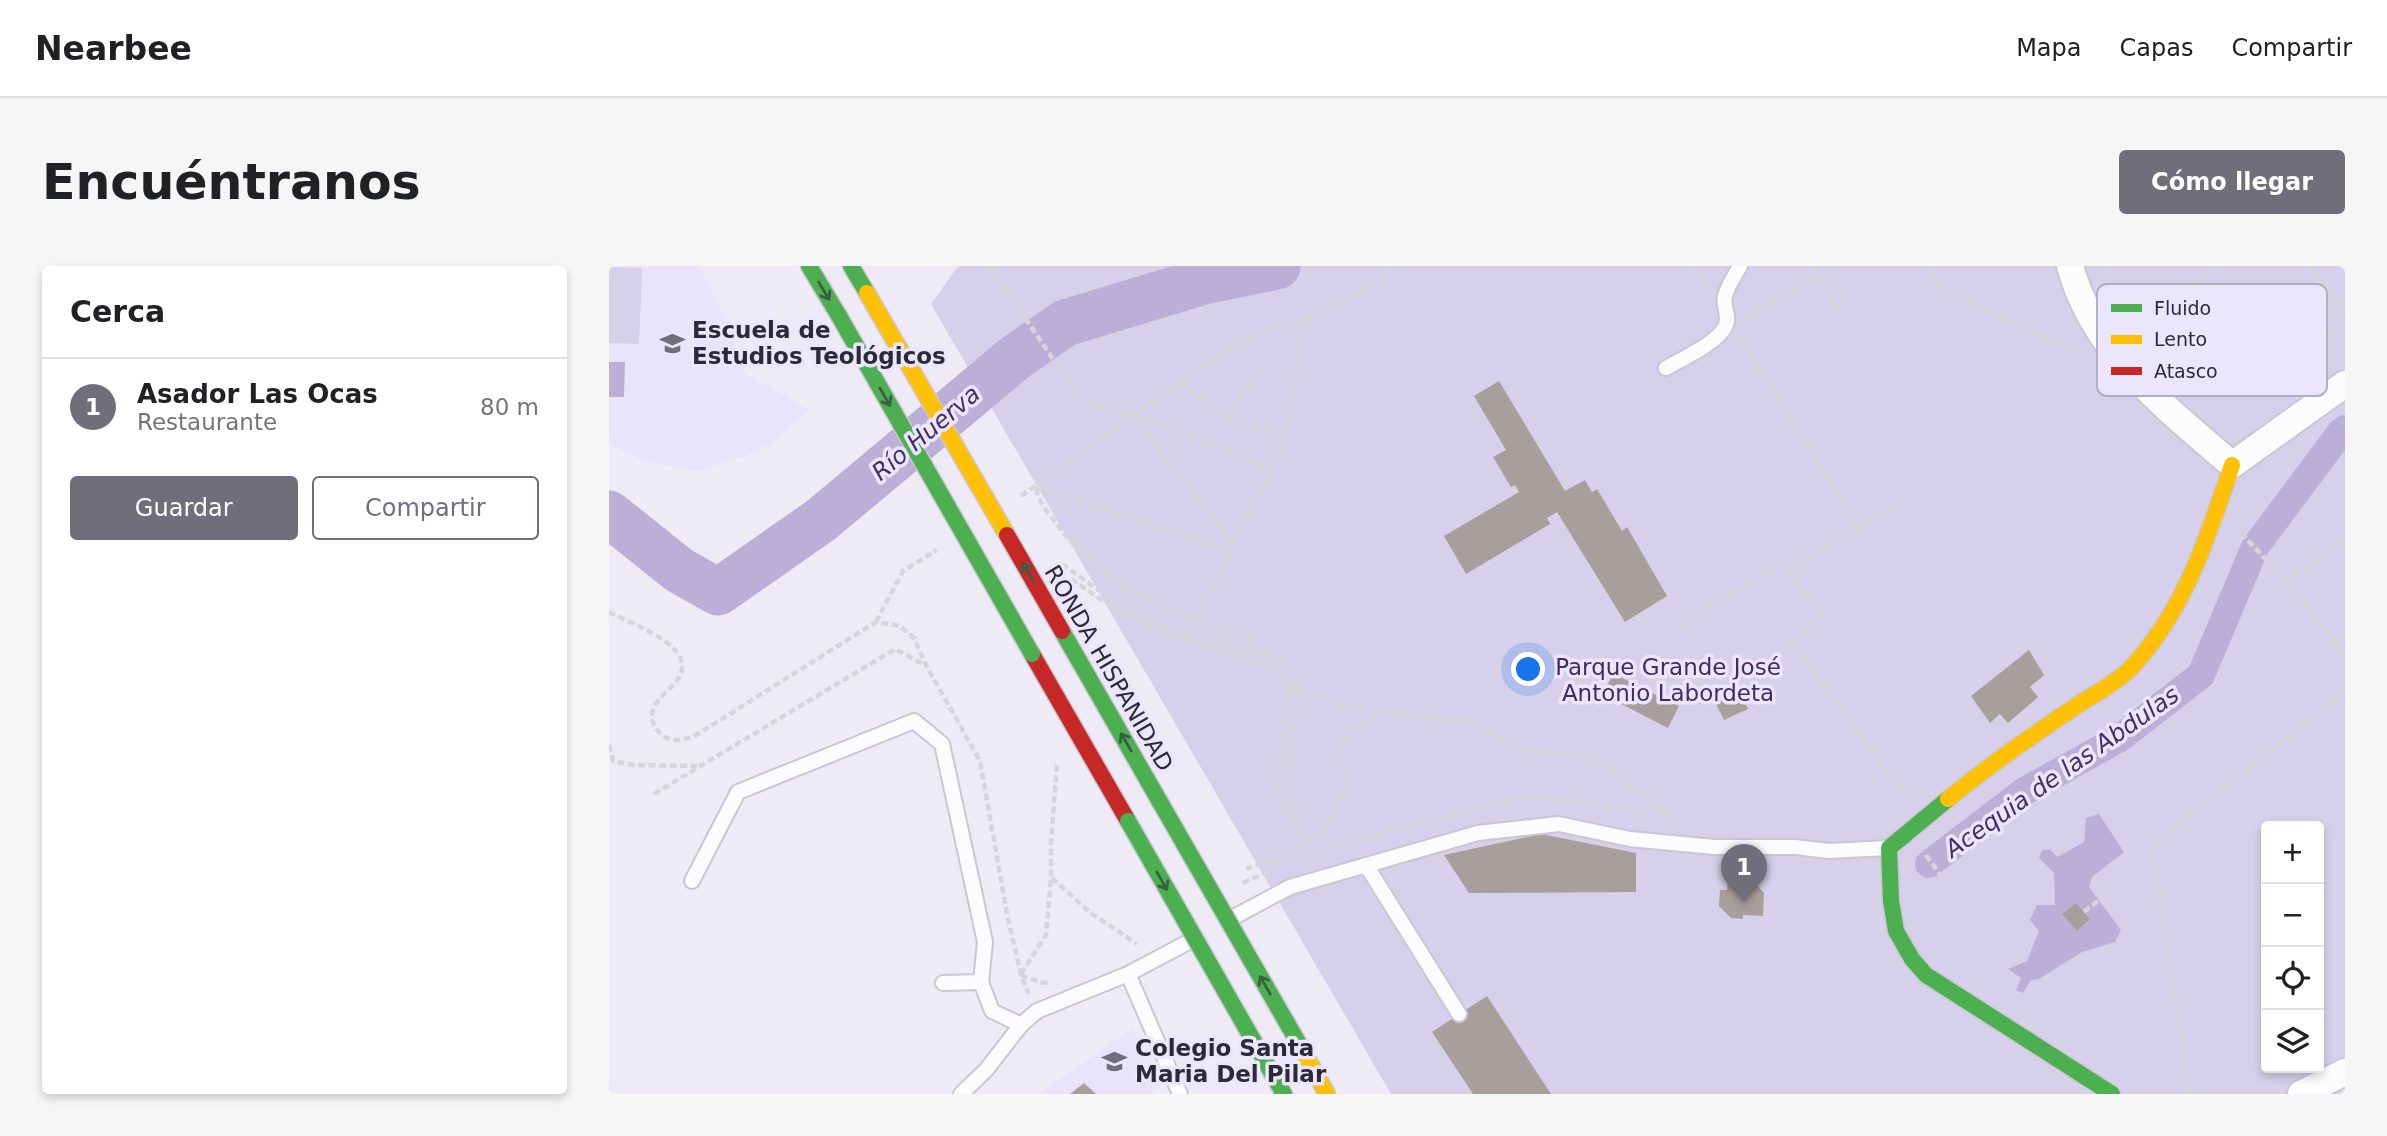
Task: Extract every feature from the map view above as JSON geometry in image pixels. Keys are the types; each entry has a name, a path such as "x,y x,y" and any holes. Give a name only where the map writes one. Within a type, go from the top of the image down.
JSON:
{"main road":[{"path":"809,266 1284,1094"},
{"name":"RONDA HISPANIDAD","path":"851,266 1327,1094"},
{"path":"2112,1094 1926,975 1909,958 1892,923 1889,848 1992,763 2129,670 2161,629 2187,586 2207,541 2232,465"}],"street":[{"path":"2070,266 2077,294 2097,328"},
{"path":"2154,396 2232,465 2345,384"},
{"path":"2306,1092 2345,1073"},
{"path":"2306,1092 2345,1089"}],"lane":[{"path":"1666,368 1717,337 1731,322 1724,308 1725,296 1740,266"},
{"path":"692,881 739,792 914,722 942,744 985,942 981,982 992,1011 1021,1026"},
{"path":"961,1094 986,1070 1037,1010 1128,974 1290,887 1478,833 1559,824 1630,839 1714,847 1795,847 1829,851 1889,848"},
{"path":"1366,865 1459,1014"},
{"path":"1128,974 1179,1094"},
{"path":"943,983 981,982"}],"path":[{"path":"990,266 1076,393 1094,405 1135,415 1188,433 1272,468"},
{"path":"1036,486 1239,341 1268,329 1309,318 1352,298 1395,266"},
{"path":"1812,266 1836,306 1847,299 1831,267"},
{"path":"1929,266 1932,279 1941,289 1958,299 2083,352"},
{"path":"2104,266 2112,284"},
{"path":"2191,284 2223,266"},
{"path":"2309,266 2322,284"},
{"path":"1818,276 1731,322 1858,528"},
{"path":"2327,290 2345,315"},
{"path":"1199,620 1229,550 1284,440 1299,343 1303,327 1309,318"},
{"path":"2327,336 2345,325"},
{"path":"1226,416 1262,368"},
{"path":"1181,384 1226,416 1284,440"},
{"path":"1135,415 1140,425 1233,542"},
{"path":"1036,486 1229,550"},
{"path":"1036,486 1037,496 1065,536 1096,564 1125,586 1175,612 1249,637 1247,657"},
{"path":"1788,570 1892,510"},
{"path":"2241,533 2345,654"},
{"path":"2286,583 2345,538"},
{"path":"609,612 674,648 681,660 681,675 653,709 652,720 657,731 664,737 675,740 693,737 876,622 903,571 927,556"},
{"path":"1679,626 1782,562 1821,617 1791,642 1911,803"},
{"path":"1060,563 1125,609 1179,633 1272,656 1281,661 1296,677 1287,780 1290,797 1315,860 1327,856"},
{"path":"1069,578 1121,613 1161,632 1247,657 1274,667 1282,673 1290,689 1282,745 1280,795 1302,844 1301,852 1290,860 1267,861 1246,869"},
{"path":"876,622 901,626 914,638 926,665 980,761 1007,914 1021,975 1045,935 1058,757"},
{"path":"654,794 895,649 926,665"},
{"path":"1290,689 1305,689 1360,711 1379,710 1472,722 1518,749 1594,759 1714,847"},
{"path":"2191,1094 2152,847 2345,694"},
{"path":"1302,844 1323,833 1325,824 1349,787 1349,779 1340,760 1340,750 1345,737 1356,727 1371,721 1379,710"},
{"path":"609,745 613,761 633,765 697,766"},
{"path":"1323,833 1331,842 1341,845 1517,797 1666,813"},
{"path":"1922,849 1942,877"},
{"path":"1051,878 1092,915 1137,944"},
{"path":"2084,912 2105,895"}],"shaded area":[{"name":"Escuela de Estudios Teológicos","path":"609,266 699,266 722,312 746,374 810,410 772,443 743,457 697,471 643,461 609,444"},
{"path":"609,362 625,362 624,397 609,397"},
{"path":"2099,814 2124,852 2092,877 2089,887 2121,930 2115,942 2082,952 2039,979 2031,980 2023,993 2016,990 2021,978 2008,969 2027,961 2039,931 2030,920 2037,905 2055,905 2054,873 2039,858 2042,850 2050,849 2057,857 2084,842 2086,818"},
{"name":"Colegio Santa Maria Del Pilar","path":"1133,1028 1154,1094 1039,1094"}],"green space":[{"name":"Parque Grande José Antonio Labordeta","path":"958,266 2345,266 2345,1094 1391,1094 931,304"},
{"path":"609,267 642,268 639,344 609,343"}],"building":[{"path":"1499,381 1565,491 1585,480 1592,492 1597,489 1622,531 1627,527 1667,596 1625,622 1557,512 1547,518 1550,524 1466,574 1444,536 1519,492 1515,485 1511,487 1493,457 1506,450 1474,396"},
{"path":"2029,650 2044,675 2030,687 2038,697 2008,723 2000,714 1990,723 1971,696"},
{"path":"1614,674 1679,706 1668,728 1602,694"},
{"path":"1739,688 1748,709 1724,720 1714,700"},
{"path":"1541,834 1636,853 1636,892 1469,893 1444,855"},
{"path":"1728,879 1753,881 1764,893 1763,916 1743,915 1743,919 1731,918 1719,906 1720,890 1727,890"},
{"path":"2076,903 2090,919 2077,931 2062,914"},
{"path":"1487,996 1551,1094 1473,1094 1432,1032"},
{"path":"1084,1083 1096,1094 1070,1094"}],"waterway":[{"name":"Río Huerva","path":"609,514 679,570 718,592 821,520 1016,357 1065,323 1204,281 1277,266"},
{"name":"Acequia de las Abdulas","path":"1929,864 2023,792 2120,738 2201,675 2255,547 2345,429"}],"traffic: fast":[{"path":"809,266 839,316"},
{"path":"851,266 867,293"},
{"path":"839,316 1032,654"},
{"path":"1062,631 1160,802"},
{"path":"1948,799 1889,848 1891,901 1896,931 1912,959 1926,975 2112,1094"},
{"path":"1160,802 1299,1044"},
{"path":"1128,821 1269,1068"},
{"path":"1269,1068 1284,1094"}],"traffic: slow":[{"path":"867,293 1007,535"},
{"path":"1948,799 2023,743 2117,680 2149,647 2180,598 2192,573 2232,465"},
{"path":"1299,1044 1327,1094"}],"traffic: jam":[{"path":"1007,535 1062,631"},
{"path":"1032,654 1128,821"}],"place":[{"name":"Escuela de Estudios Teológicos","path":"672,343"},
{"name":"Asador Las Ocas","path":"1744,902"},
{"name":"Colegio Santa Maria Del Pilar","path":"1115,1061"}]}
